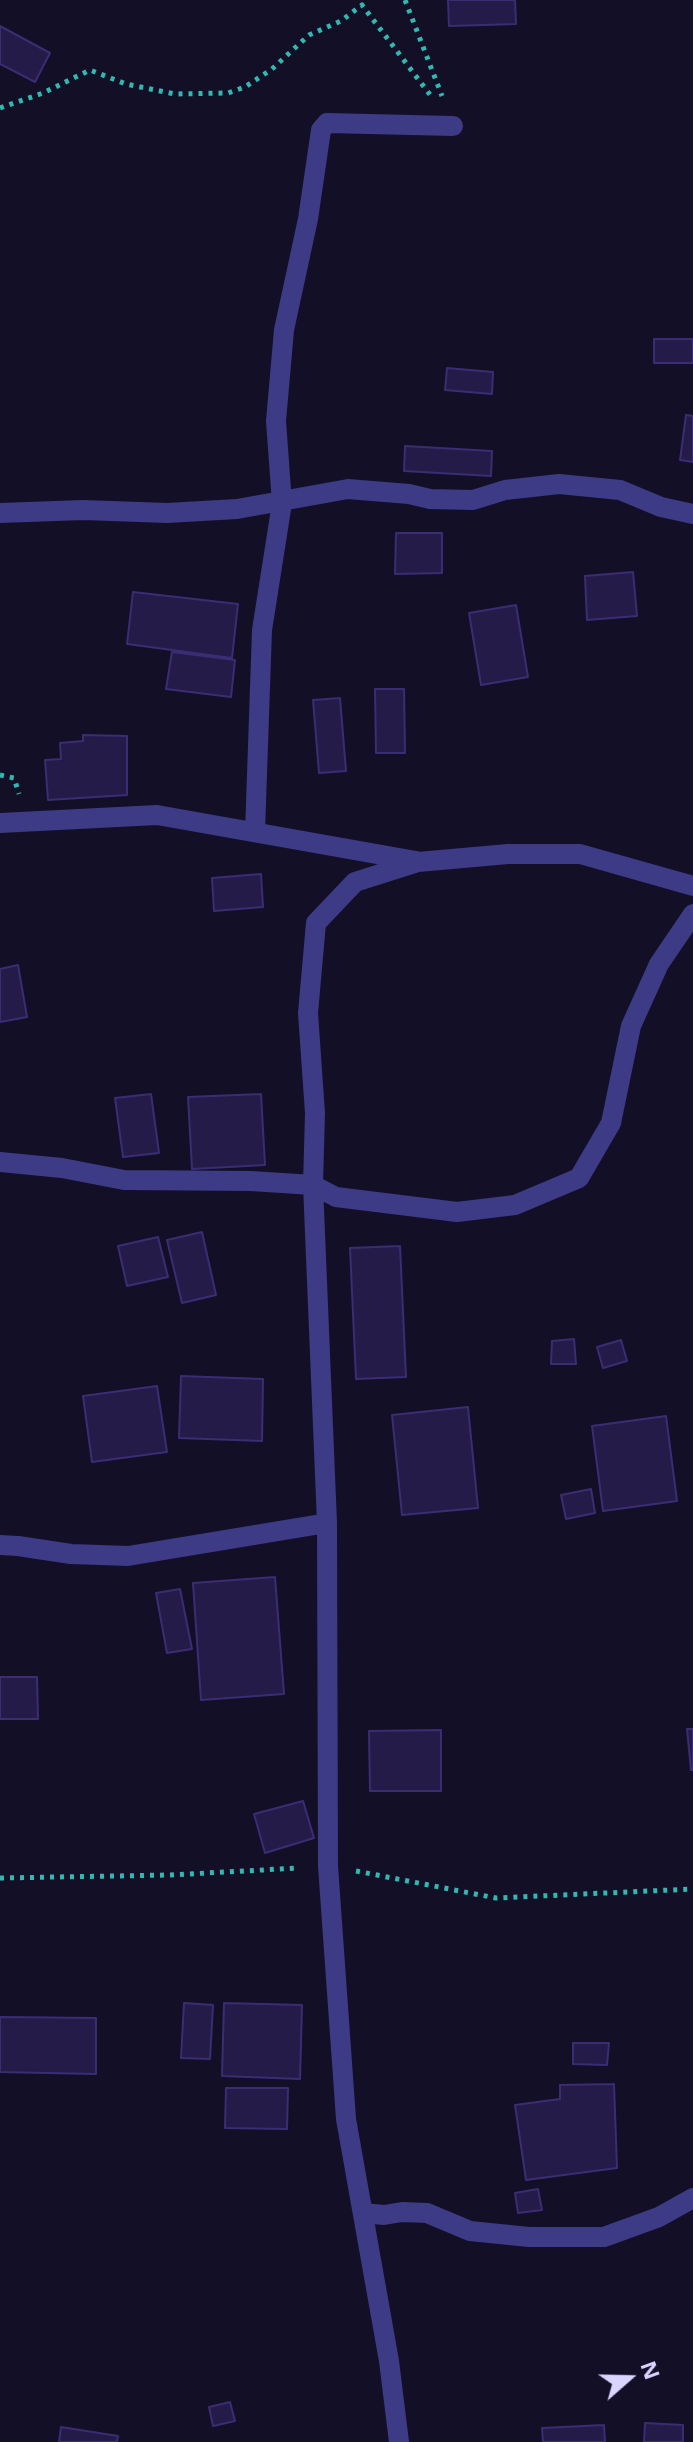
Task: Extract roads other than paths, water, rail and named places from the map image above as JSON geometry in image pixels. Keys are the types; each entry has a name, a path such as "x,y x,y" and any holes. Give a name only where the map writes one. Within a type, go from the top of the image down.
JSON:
{"street":[{"path":"255,832 262,630 282,503 276,421 284,330 308,219 321,130 327,123 453,126"},
{"path":"0,513 83,510 167,513 237,509 348,489 409,494 430,499 473,500 505,490 559,484 620,490 661,507 693,514"},
{"path":"0,823 157,815 418,862"},
{"path":"399,2442 389,2361 346,2119 328,1866 327,1523 313,1185 315,1113 308,1013 316,923 355,882 418,862 508,854 580,854 693,886"},
{"path":"0,1162 62,1168 124,1180 313,1185 336,1197 457,1212 515,1205 579,1178 611,1123 631,1026 659,964 693,914"},
{"path":"0,1545 71,1554 128,1556 327,1523"},
{"path":"363,2213 427,2213 470,2231 529,2237 604,2237 659,2217 693,2198"}]}
